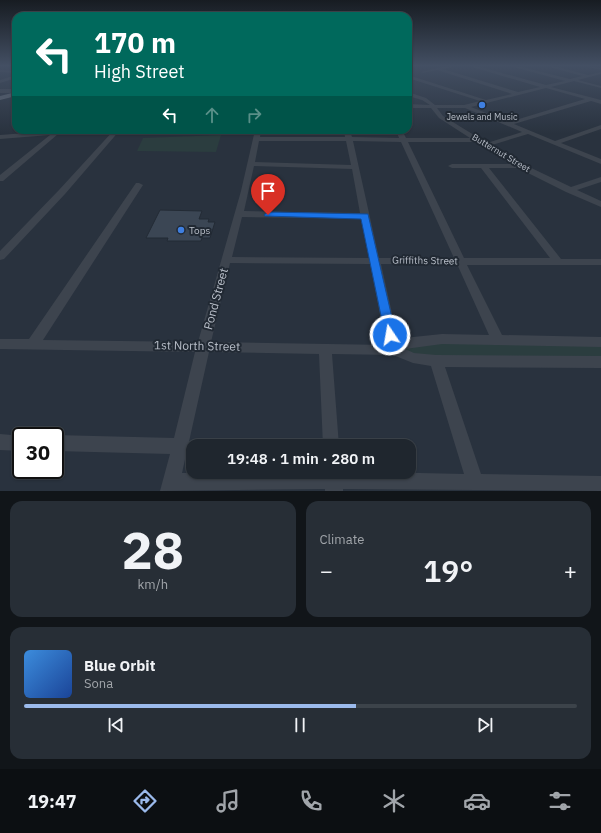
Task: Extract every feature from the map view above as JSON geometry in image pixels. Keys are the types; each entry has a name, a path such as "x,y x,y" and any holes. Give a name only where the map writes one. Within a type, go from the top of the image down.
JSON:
{"main road":[{"path":"0,98 12,94"}],"street":[{"path":"444,88 487,102"},
{"path":"499,88 519,94"},
{"path":"412,106 467,107 542,88"},
{"path":"549,88 601,102"},
{"path":"0,92 12,93"},
{"name":"Butternut Street","path":"412,95 428,101 438,114 520,166 601,204"},
{"path":"508,124 591,99"},
{"path":"467,107 601,162"},
{"path":"555,143 601,127"},
{"path":"486,145 529,132"},
{"path":"0,137 29,134"},
{"path":"0,179 54,134"},
{"path":"0,257 68,186 114,134"},
{"path":"257,134 348,135 403,140 479,140"},
{"name":"Pond Street","path":"170,487 204,346 239,214 257,134"},
{"path":"401,134 497,339"},
{"path":"348,135 394,350"},
{"path":"251,164 355,167"},
{"path":"452,166 520,166"},
{"path":"483,166 558,262"},
{"path":"570,190 601,180"},
{"path":"32,345 139,185"},
{"path":"239,214 365,216"},
{"name":"Griffiths Street","path":"226,260 601,262"},
{"name":"1st North Street","path":"394,350 404,343 424,340 497,339 601,342"},
{"name":"1st North Street","path":"0,344 394,350 413,358 436,361 601,362"},
{"path":"325,349 331,439"},
{"path":"436,361 477,486"},
{"path":"0,442 12,443"},
{"path":"64,443 180,446"},
{"path":"170,487 333,481 477,486 601,485"}],"shaded area":[{"path":"221,135 216,152 137,151 143,138"},
{"path":"426,342 601,345 601,358 436,357 408,352 405,350 405,347"}],"building":[{"name":"Tops","path":"160,210 202,211 199,219 209,219 208,222 215,222 210,238 202,238 201,241 167,241 168,238 146,238"}],"place":[{"name":"Jewels and Music","path":"482,105"},
{"name":"Tops","path":"181,230"}],"route":[{"path":"268,215 365,216 390,335"}]}
